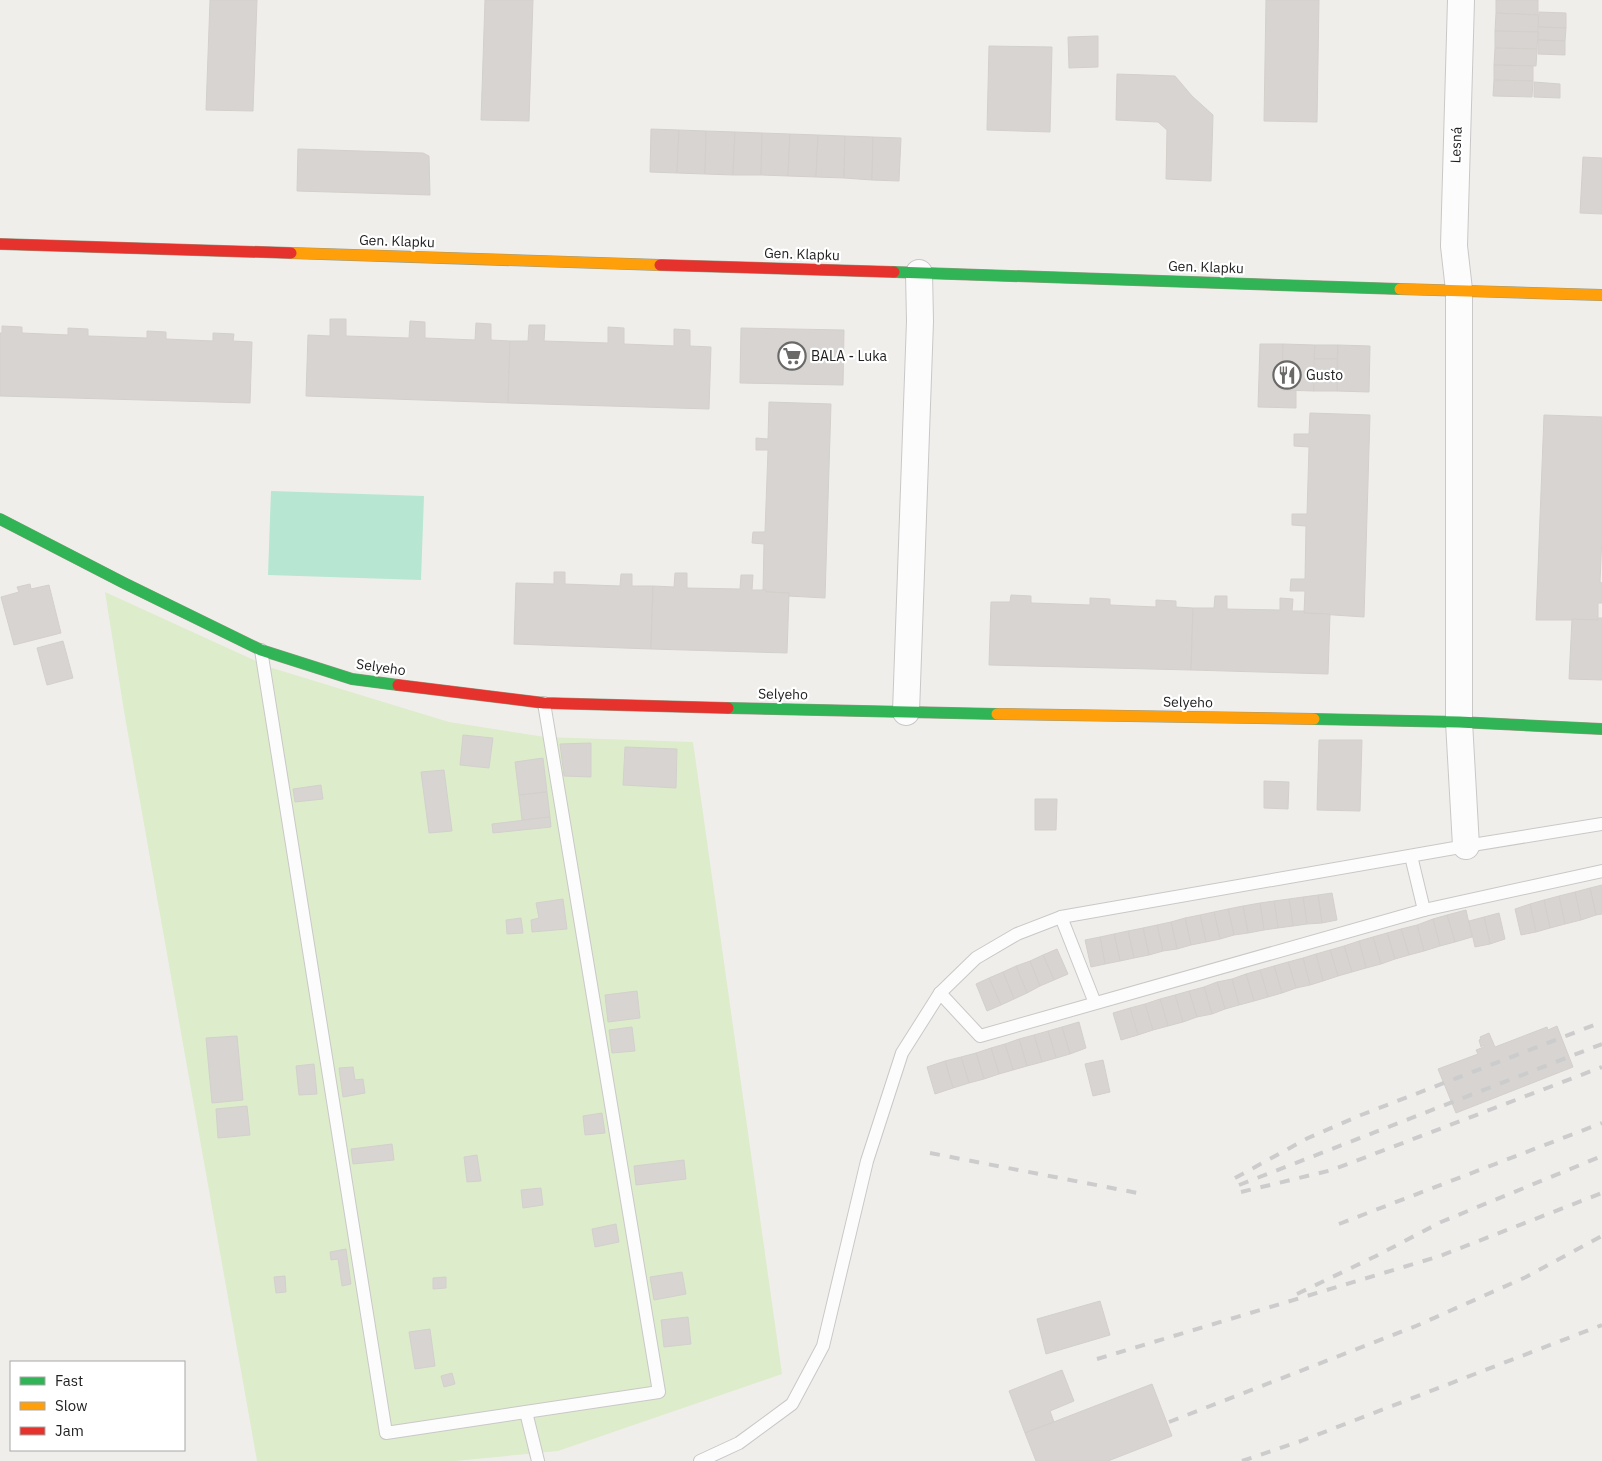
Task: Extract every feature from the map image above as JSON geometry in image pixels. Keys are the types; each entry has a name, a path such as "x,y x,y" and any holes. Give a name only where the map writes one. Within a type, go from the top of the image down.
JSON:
{"street":[{"name":"Lesná","path":"1461,0 1454,246 1459,290 1459,722 1466,846"},
{"name":"Gen. Klapku","path":"0,244 1602,295"},
{"path":"906,712 920,321 919,273"},
{"name":"Selyeho","path":"0,519 132,587 261,650 352,679 544,703 1459,722 1602,729"}],"lane":[{"path":"261,650 386,1433 658,1392 544,703"},
{"path":"700,1461 739,1442 792,1404 823,1346 867,1160 902,1052 940,993 976,958 1017,934 1062,917 1602,824"},
{"path":"1411,856 1424,910"},
{"path":"940,993 980,1036 1424,910 1602,871"},
{"path":"1062,917 1095,1003"},
{"path":"526,1412 538,1461"}],"green space":[{"path":"271,491 424,496 421,580 268,575"},
{"path":"105,592 269,667 449,722 545,737 693,742 782,1374 558,1451 455,1461 257,1461 125,717"}],"building":[{"path":"210,0 257,0 253,111 206,110"},
{"path":"485,0 533,0 529,121 481,120"},
{"path":"1266,0 1319,0 1317,122 1264,121"},
{"path":"1496,0 1538,0 1538,15 1496,13"},
{"path":"1539,12 1566,13 1566,28 1538,27"},
{"path":"1496,13 1538,15 1538,32 1495,31"},
{"path":"1538,27 1566,28 1565,41 1538,40"},
{"path":"1495,31 1538,32 1537,49 1495,48"},
{"path":"1098,36 1098,67 1069,68 1068,37"},
{"path":"1538,40 1565,41 1565,55 1538,54"},
{"path":"989,46 1052,47 1050,132 987,130"},
{"path":"1495,48 1537,49 1536,66 1494,65"},
{"path":"1494,65 1533,66 1533,81 1494,80"},
{"path":"1117,74 1175,76 1192,96 1213,115 1211,181 1166,179 1167,130 1158,122 1116,120"},
{"path":"1494,80 1533,81 1532,97 1493,96"},
{"path":"1534,82 1560,84 1560,98 1534,97"},
{"path":"651,129 679,130 677,173 650,172"},
{"path":"679,130 706,131 705,174 677,173"},
{"path":"706,131 735,132 733,175 705,174"},
{"path":"735,132 762,133 761,175 733,175"},
{"path":"762,133 790,134 788,176 761,175"},
{"path":"790,134 818,135 816,177 788,176"},
{"path":"818,135 845,136 844,178 816,177"},
{"path":"845,136 873,137 872,180 844,178"},
{"path":"873,137 901,138 899,181 872,180"},
{"path":"298,149 423,153 429,156 430,195 297,191"},
{"path":"1583,157 1602,158 1602,214 1580,213"},
{"path":"330,319 346,319 346,336 409,338 410,321 425,322 425,338 475,340 476,323 491,324 491,340 510,341 508,403 306,396 308,335 330,336"},
{"path":"529,325 545,325 544,341 608,343 608,327 624,328 624,344 674,346 674,329 690,330 690,346 711,347 709,409 508,403 510,341 528,341"},
{"path":"2,326 22,327 22,333 68,335 68,328 88,329 88,336 147,338 147,331 166,332 166,339 213,341 213,333 234,334 233,341 252,342 250,403 0,396 0,333 2,333"},
{"name":"BALA - Luka","path":"741,328 844,330 843,385 740,383"},
{"path":"1260,344 1283,344 1282,390 1296,390 1296,408 1258,407"},
{"path":"1283,344 1315,345 1314,391 1282,390"},
{"path":"1315,345 1338,345 1337,359 1314,359"},
{"path":"1338,345 1370,346 1369,392 1337,391"},
{"path":"1314,359 1337,359 1337,391 1314,391"},
{"path":"769,402 831,404 825,598 788,596 789,593 766,592 766,590 763,590 764,544 752,543 753,532 765,532 768,450 756,450 756,438 768,439"},
{"path":"1310,413 1370,415 1364,617 1304,613 1305,591 1290,591 1291,579 1305,579 1306,526 1292,525 1292,514 1307,514 1309,447 1294,446 1294,434 1309,434"},
{"path":"1544,415 1602,417 1600,582 1602,583 1602,603 1598,603 1598,620 1536,620"},
{"path":"554,572 565,572 565,584 620,586 621,574 632,574 632,586 653,586 651,649 514,644 516,583 554,584"},
{"path":"675,573 687,573 687,588 740,589 741,575 753,575 752,590 789,593 787,653 651,649 653,586 674,587"},
{"path":"30,584 31,589 49,585 61,633 14,645 1,597 19,592 17,587"},
{"path":"1011,595 1031,596 1031,603 1090,605 1090,598 1110,599 1110,605 1156,607 1156,600 1176,601 1176,607 1193,608 1191,670 989,665 991,602 1010,602"},
{"path":"1215,596 1227,596 1227,609 1280,610 1280,598 1293,599 1292,611 1330,614 1328,674 1191,670 1193,608 1214,608"},
{"path":"1598,618 1602,618 1602,680 1569,679 1572,619 1598,620"},
{"path":"63,641 73,678 47,685 37,648"},
{"path":"463,735 493,738 489,768 460,765"},
{"path":"1319,740 1362,740 1360,811 1317,810"},
{"path":"591,743 591,777 564,776 560,744"},
{"path":"625,747 677,749 676,788 623,785"},
{"path":"543,758 547,792 519,795 515,762"},
{"path":"444,770 452,831 429,833 421,772"},
{"path":"1264,781 1289,782 1288,809 1264,808"},
{"path":"321,785 323,799 295,802 293,789"},
{"path":"547,792 550,817 522,820 519,795"},
{"path":"1035,799 1057,799 1056,830 1035,830"},
{"path":"550,817 551,827 493,833 492,824"},
{"path":"1602,885 1602,914 1596,915 1590,888"},
{"path":"1590,888 1596,915 1581,920 1575,892"},
{"path":"1575,892 1581,920 1565,924 1559,896"},
{"path":"1332,893 1337,920 1322,923 1318,895"},
{"path":"1318,895 1322,923 1307,924 1303,897"},
{"path":"1559,896 1565,924 1550,928 1544,900"},
{"path":"1303,897 1307,924 1293,926 1289,899"},
{"path":"563,899 567,929 532,932 531,920 539,918 536,903"},
{"path":"1289,899 1293,926 1278,928 1274,901"},
{"path":"1544,900 1550,928 1536,932 1530,904"},
{"path":"1274,901 1278,928 1264,930 1260,903"},
{"path":"1260,903 1264,930 1248,933 1243,906"},
{"path":"1530,904 1536,932 1521,935 1515,909"},
{"path":"1243,906 1248,933 1234,935 1228,909"},
{"path":"1228,909 1234,935 1220,939 1214,912"},
{"path":"1466,910 1472,937 1455,942 1447,915"},
{"path":"1214,912 1220,939 1206,942 1200,915"},
{"path":"1499,913 1505,939 1490,944 1484,917"},
{"path":"1200,915 1206,942 1191,945 1185,918"},
{"path":"1447,915 1455,942 1440,946 1433,919"},
{"path":"1484,917 1490,944 1475,947 1469,921"},
{"path":"521,918 523,933 507,934 506,920"},
{"path":"1185,918 1191,945 1177,949 1171,922"},
{"path":"1433,919 1440,946 1424,951 1417,925"},
{"path":"1171,922 1177,949 1163,951 1157,925"},
{"path":"1157,925 1163,951 1149,955 1143,928"},
{"path":"1417,925 1424,951 1409,955 1401,929"},
{"path":"1143,928 1149,955 1134,958 1128,931"},
{"path":"1401,929 1409,955 1395,959 1387,933"},
{"path":"1128,931 1134,958 1120,961 1114,934"},
{"path":"1387,933 1395,959 1381,964 1373,937"},
{"path":"1114,934 1120,961 1105,964 1100,937"},
{"path":"1100,937 1105,964 1091,967 1085,940"},
{"path":"1373,937 1381,964 1366,968 1359,941"},
{"path":"1359,941 1366,968 1352,972 1344,946"},
{"path":"1344,946 1352,972 1338,976 1330,950"},
{"path":"1057,949 1068,974 1054,980 1043,955"},
{"path":"1330,950 1338,976 1323,981 1316,954"},
{"path":"1316,954 1323,981 1310,985 1303,958"},
{"path":"1043,955 1054,980 1040,986 1030,961"},
{"path":"1303,958 1310,985 1296,988 1288,962"},
{"path":"1030,961 1040,986 1027,993 1016,966"},
{"path":"1288,962 1296,988 1282,993 1274,966"},
{"path":"1016,966 1027,993 1014,999 1003,972"},
{"path":"1274,966 1282,993 1268,997 1260,970"},
{"path":"1260,970 1268,997 1254,1001 1246,974"},
{"path":"1003,972 1014,999 1001,1005 989,978"},
{"path":"1246,974 1254,1001 1239,1005 1232,979"},
{"path":"989,978 1001,1005 987,1011 976,984"},
{"path":"1232,979 1239,1005 1225,1009 1217,982"},
{"path":"1217,982 1225,1009 1212,1014 1204,987"},
{"path":"1204,987 1212,1014 1197,1017 1189,991"},
{"path":"637,991 640,1018 608,1022 605,995"},
{"path":"1189,991 1197,1017 1183,1022 1175,995"},
{"path":"1175,995 1183,1022 1168,1026 1160,999"},
{"path":"1160,999 1168,1026 1153,1030 1145,1004"},
{"path":"1145,1004 1153,1030 1138,1035 1130,1008"},
{"path":"1130,1008 1138,1035 1121,1040 1113,1013"},
{"path":"1079,1022 1086,1048 1070,1054 1062,1027"},
{"path":"1557,1026 1573,1067 1456,1113 1438,1069 1478,1054 1476,1050 1484,1047 1484,1045 1481,1047 1480,1037 1489,1033 1495,1047 1547,1027 1548,1030"},
{"path":"632,1027 635,1051 612,1053 609,1030"},
{"path":"1062,1027 1070,1054 1056,1058 1048,1031"},
{"path":"1048,1031 1056,1058 1042,1062 1034,1035"},
{"path":"1034,1035 1042,1062 1027,1066 1019,1039"},
{"path":"237,1036 243,1100 212,1103 206,1038"},
{"path":"1019,1039 1027,1066 1013,1070 1005,1044"},
{"path":"1005,1044 1013,1070 999,1074 991,1048"},
{"path":"991,1048 999,1074 984,1079 976,1053"},
{"path":"976,1053 984,1079 969,1083 961,1057"},
{"path":"961,1057 969,1083 953,1088 945,1061"},
{"path":"1103,1060 1110,1092 1093,1096 1085,1064"},
{"path":"945,1061 953,1088 935,1094 927,1067"},
{"path":"314,1064 317,1094 299,1095 296,1066"},
{"path":"353,1067 355,1080 363,1079 365,1093 343,1097 339,1068"},
{"path":"247,1106 250,1135 218,1138 216,1109"},
{"path":"602,1113 605,1133 585,1135 583,1116"},
{"path":"392,1144 394,1160 353,1164 351,1149"},
{"path":"477,1155 481,1181 467,1182 464,1157"},
{"path":"684,1160 686,1179 636,1185 634,1166"},
{"path":"541,1188 543,1205 523,1208 521,1190"},
{"path":"616,1224 619,1242 595,1247 592,1229"},
{"path":"346,1249 351,1284 342,1286 338,1259 331,1260 330,1252"},
{"path":"682,1272 686,1294 654,1300 650,1277"},
{"path":"285,1276 286,1292 276,1293 274,1277"},
{"path":"446,1277 446,1288 433,1289 433,1278"},
{"path":"1100,1301 1110,1335 1046,1354 1037,1319"},
{"path":"688,1317 691,1344 664,1347 661,1320"},
{"path":"430,1329 435,1366 415,1369 409,1332"},
{"path":"1062,1370 1074,1401 1050,1411 1054,1422 1025,1433 1009,1391"},
{"path":"452,1373 455,1384 444,1387 441,1376"},
{"path":"1152,1384 1172,1436 1108,1461 1036,1461 1025,1433"}],"railway":[{"path":"1235,1178 1308,1138 1361,1115 1602,1022"},
{"path":"1239,1185 1602,1044"},
{"path":"1241,1192 1332,1170 1602,1067"},
{"path":"1339,1224 1602,1123"},
{"path":"930,1153 1143,1194"},
{"path":"1297,1294 1441,1222 1602,1156"},
{"path":"1097,1359 1440,1256 1602,1193"},
{"path":"1169,1422 1416,1326 1526,1277 1602,1236"},
{"path":"1242,1461 1301,1441 1602,1325"}],"traffic: fast":[{"path":"894,272 1400,289"},
{"path":"0,519 124,583 261,650 352,679 398,685"},
{"path":"728,708 997,714"},
{"path":"1314,719 1459,722 1602,729"}],"traffic: slow":[{"path":"291,253 660,265"},
{"path":"1400,289 1602,295"},
{"path":"997,714 1314,719"}],"traffic: jam":[{"path":"0,244 291,253"},
{"path":"660,265 894,272"},
{"path":"398,685 544,703 728,708"}],"place":[{"name":"BALA - Luka","path":"792,356"},
{"name":"Gusto","path":"1287,375"}]}
